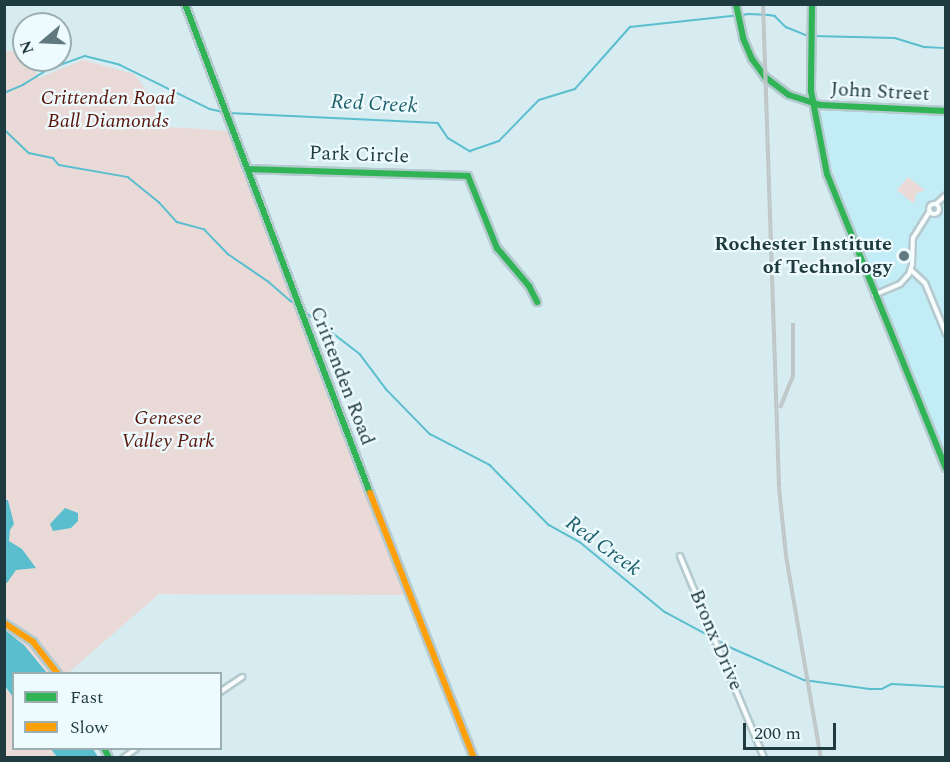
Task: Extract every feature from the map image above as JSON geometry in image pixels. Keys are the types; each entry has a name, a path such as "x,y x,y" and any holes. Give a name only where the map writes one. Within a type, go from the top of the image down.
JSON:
{"street":[{"name":"Crittenden Road","path":"185,4 226,108 330,391 474,758"},
{"path":"812,4 810,41 813,104 829,183 945,468"},
{"name":"John Street","path":"737,6 749,54 765,77 789,95 813,104 945,111"},
{"name":"Park Circle","path":"248,169 468,176 497,248 529,286 537,302"},
{"path":"931,214 930,207 938,204 945,195"},
{"path":"874,294 900,284 911,270 913,238 931,214 939,211 938,204"},
{"path":"911,270 924,283 945,334"},
{"name":"Bronx Drive","path":"680,556 764,758"},
{"path":"4,623 33,642 56,672"},
{"path":"222,691 242,677"}],"shaded area":[{"name":"Rochester Institute of Technology","path":"827,109 945,114 945,456 840,197 820,127 819,115"}],"green space":[{"name":"Genesee Valley Park","path":"5,51 12,51 12,72 36,72 39,78 54,72 72,72 72,64 83,60 134,74 155,102 156,126 231,131 265,231 406,595 159,594 69,672 46,672 38,661 5,630"},
{"path":"908,177 925,190 916,194 914,204 897,190"},
{"path":"4,686 12,696 12,750 52,750 57,757 5,757"}],"water":[{"path":"4,500 8,500 14,524 10,530 9,541 22,549 36,568 16,570 7,583 4,582"},
{"path":"65,508 78,513 78,521 71,528 53,531 50,524"},
{"path":"5,630 24,645 46,672 12,672 12,696 5,686"},
{"path":"52,750 94,750 98,757 57,757"}],"waterway":[{"name":"Red Creek","path":"228,113 438,123 448,138 470,151 499,141 539,100 575,89 630,27 749,14 769,15 775,16 786,27 808,36"},
{"name":"Red Creek","path":"813,36 895,38 925,47 946,48"},
{"name":"Red Creek","path":"4,93 23,85 49,69 85,56 120,65 210,109 223,112"},
{"name":"Red Creek","path":"4,129 29,153 53,158 59,165 128,177 159,202 177,222 204,229 228,254 269,282 292,302"},
{"name":"Red Creek","path":"303,310 360,354 387,390 430,434 490,465 549,525 580,542 665,612 734,649 804,680 871,689 882,689 892,684 946,687"}],"railway":[{"path":"763,4 779,488 786,556 821,758"},
{"path":"780,408 793,376 793,323"}],"traffic: fast":[{"path":"185,4 370,493"},
{"path":"736,4 743,38 752,59 765,77 789,95 820,105 946,111"},
{"path":"812,4 811,91 827,174 946,468"},
{"path":"248,169 468,176 497,248 529,286 537,302"},
{"path":"105,750 109,758"}],"traffic: slow":[{"path":"370,493 474,758"},
{"path":"4,623 33,642 56,672"}],"place":[{"name":"Rochester Institute of Technology","path":"904,256"}],"park label":[{"name":"Crittenden Road Ball Diamonds","path":"108,110"}]}
